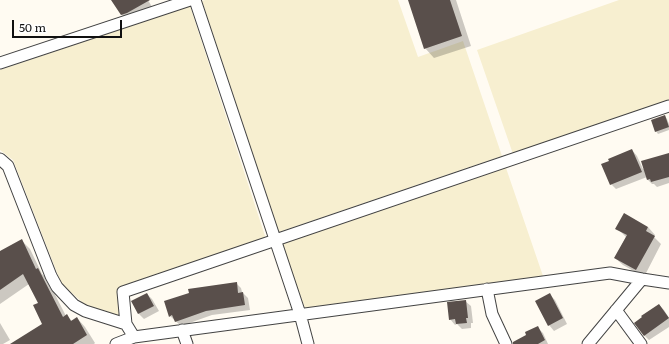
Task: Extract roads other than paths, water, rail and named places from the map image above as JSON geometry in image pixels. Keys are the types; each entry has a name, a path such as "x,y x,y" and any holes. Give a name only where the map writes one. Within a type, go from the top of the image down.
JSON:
{"street":[{"path":"0,63 190,0"},
{"path":"195,0 300,314 308,344"},
{"path":"134,337 126,324 123,292 669,106"},
{"path":"0,159 8,166 57,287 74,305 85,311 126,324"},
{"path":"116,344 134,337 182,330 610,273 642,280 669,283"},
{"path":"588,344 642,280"},
{"path":"487,289 492,314 506,344"},
{"path":"616,310 642,344"},
{"path":"182,330 187,344"}]}
